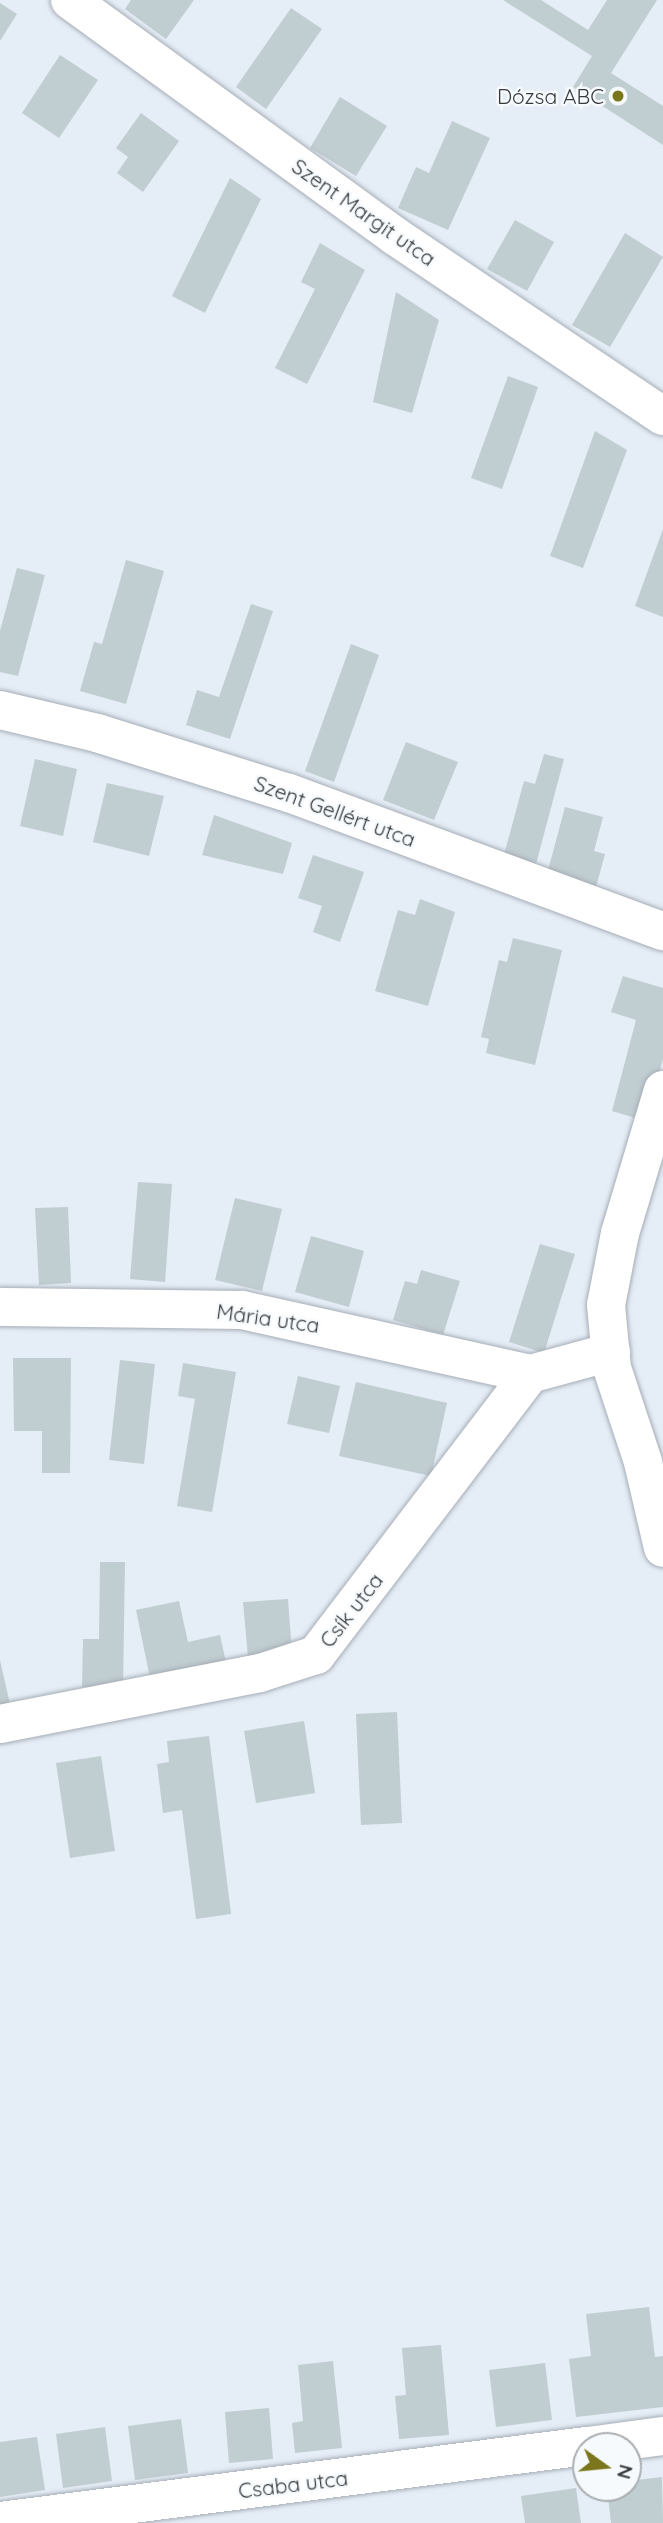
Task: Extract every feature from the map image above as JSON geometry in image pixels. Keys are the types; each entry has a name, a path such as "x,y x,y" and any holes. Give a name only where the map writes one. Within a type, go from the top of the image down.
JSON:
{"street":[{"name":"Szent Margit utca","path":"70,0 395,236 663,416"},
{"name":"Szent Gellért utca","path":"0,710 97,733 289,793 663,931"},
{"path":"663,1090 620,1233 606,1305 611,1360 643,1462 663,1548"},
{"name":"Mária utca","path":"0,1307 242,1310 530,1374"},
{"path":"530,1374 611,1360"},
{"name":"Csík utca","path":"0,1724 260,1673 316,1655 530,1374"},
{"name":"Csaba utca","path":"642,2439 663,2436"},
{"name":"Csaba utca","path":"0,2521 572,2448"}],"building":[{"path":"131,0 194,0 166,39 125,9"},
{"path":"503,0 541,0 588,30 607,0 657,0 611,73 663,106 663,145 573,87 592,56"},
{"path":"0,3 17,14 0,41"},
{"path":"291,8 322,29 266,109 236,87"},
{"path":"60,55 98,80 59,138 22,113"},
{"path":"340,97 387,126 356,176 310,148"},
{"path":"141,113 179,141 143,192 117,173 128,157 116,148"},
{"path":"452,121 490,138 448,230 398,208 416,167 429,173"},
{"path":"230,178 261,199 205,313 172,296"},
{"path":"515,220 554,242 527,291 487,269"},
{"path":"625,233 663,257 610,347 572,325"},
{"path":"320,243 365,270 307,384 275,368 315,289 301,282"},
{"path":"396,292 439,320 412,413 373,402"},
{"path":"508,376 538,387 502,489 471,478"},
{"path":"595,431 627,450 583,568 550,556"},
{"path":"663,529 663,617 635,606"},
{"path":"126,560 164,571 126,704 80,691 94,642 102,644"},
{"path":"17,568 45,575 18,676 0,672 0,631"},
{"path":"251,604 273,611 230,739 186,725 197,690 219,697"},
{"path":"351,644 379,655 334,782 305,771"},
{"path":"406,742 458,762 434,820 383,800"},
{"path":"544,754 564,759 536,864 504,855 524,781 535,784"},
{"path":"35,759 77,769 63,836 20,826"},
{"path":"107,783 164,796 149,856 93,842"},
{"path":"565,807 603,817 594,851 605,854 596,887 547,874"},
{"path":"214,815 292,843 283,874 202,855"},
{"path":"313,855 364,872 340,942 313,932 322,906 298,898"},
{"path":"420,899 455,912 428,1006 375,991 398,910 415,915"},
{"path":"513,938 562,950 535,1065 486,1053 489,1039 481,1037 499,960 507,962"},
{"path":"623,976 663,988 663,1059 645,1121 612,1111 636,1020 611,1012"},
{"path":"138,1182 172,1184 165,1282 130,1279"},
{"path":"235,1198 282,1209 262,1291 215,1280"},
{"path":"68,1207 71,1283 39,1285 35,1208"},
{"path":"311,1236 364,1251 349,1307 295,1292"},
{"path":"540,1244 575,1254 544,1353 509,1342"},
{"path":"421,1270 460,1281 443,1335 393,1320 405,1281 417,1284"},
{"path":"13,1358 71,1358 70,1473 42,1473 42,1431 14,1431"},
{"path":"120,1360 155,1364 144,1464 109,1460"},
{"path":"183,1363 236,1372 212,1512 177,1506 195,1399 178,1396"},
{"path":"298,1376 340,1386 329,1433 287,1424"},
{"path":"356,1382 447,1403 431,1476 339,1456"},
{"path":"100,1562 125,1562 123,1688 82,1687 83,1639 99,1639"},
{"path":"288,1599 292,1653 248,1657 243,1602"},
{"path":"179,1601 188,1642 220,1635 227,1667 151,1683 136,1610"},
{"path":"0,1660 12,1713 0,1715"},
{"path":"397,1712 402,1823 361,1825 356,1714"},
{"path":"304,1721 315,1793 256,1803 244,1731"},
{"path":"209,1736 231,1914 196,1919 182,1810 163,1813 157,1764 169,1762 167,1741"},
{"path":"101,1756 115,1851 70,1858 56,1763"},
{"path":"649,2307 655,2357 663,2356 663,2407 576,2417 569,2359 591,2356 586,2314"},
{"path":"441,2345 449,2435 399,2439 395,2396 406,2395 402,2348"},
{"path":"333,2361 342,2448 295,2453 292,2423 303,2421 298,2365"},
{"path":"545,2363 552,2420 496,2427 489,2370"},
{"path":"269,2408 273,2459 229,2463 225,2412"},
{"path":"181,2419 188,2473 135,2480 128,2426"},
{"path":"105,2427 112,2481 63,2488 56,2434"},
{"path":"37,2437 45,2490 0,2497 0,2442"},
{"path":"662,2477 663,2523 611,2523 609,2502 642,2502 642,2479"},
{"path":"572,2489 572,2502 578,2502 581,2523 525,2523 521,2496"}],"place":[{"name":"Dózsa ABC","path":"618,96"}]}
